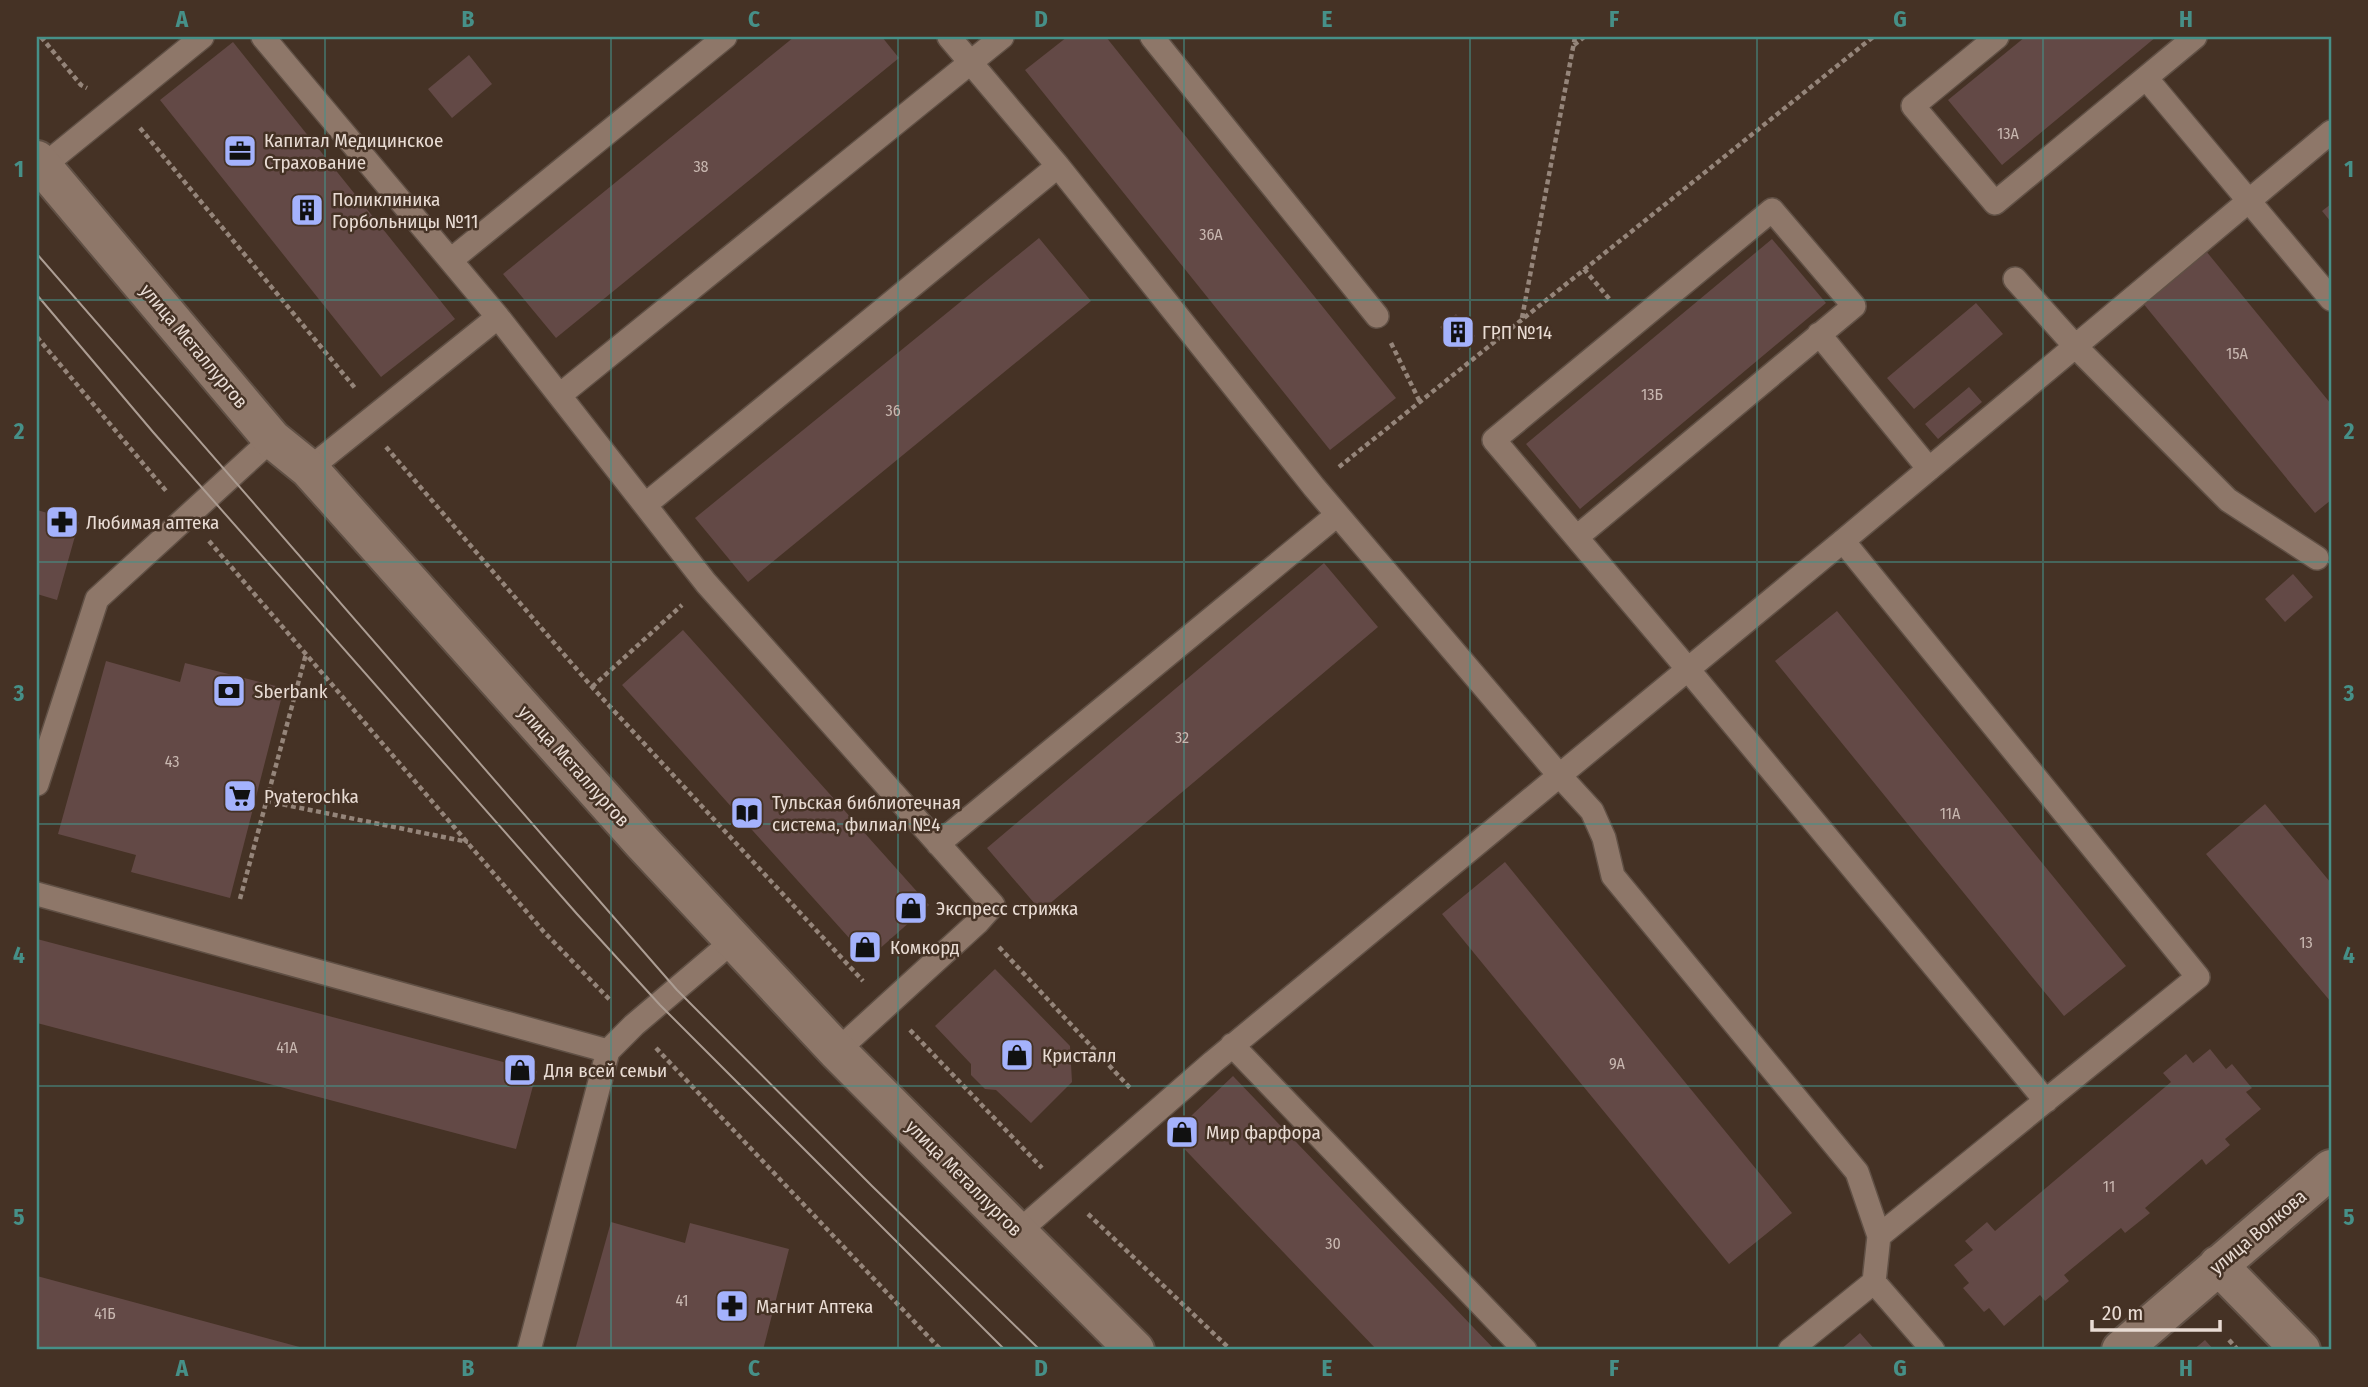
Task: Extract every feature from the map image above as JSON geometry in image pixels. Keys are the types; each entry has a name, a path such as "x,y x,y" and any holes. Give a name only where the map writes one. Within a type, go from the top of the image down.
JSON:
{"main road":[{"name":"улица Металлургов","path":"40,164 272,439 309,469 642,842 837,1051 1135,1350"},
{"name":"улица Волкова","path":"2121,1350 2331,1169"},
{"path":"2218,1265 2301,1350"}],"lane":[{"path":"40,164 202,37"},
{"path":"263,37 498,317 706,583 993,905 977,923 837,1051"},
{"path":"451,260 725,37"},
{"path":"949,37 1058,166 1314,487 1592,811 1604,838 1613,876 1857,1172 1879,1236 1874,1282 1790,1350"},
{"path":"560,395 1002,37"},
{"path":"1997,37 1913,106 1995,204 2195,37"},
{"path":"1165,41 1377,316"},
{"path":"2146,78 2331,299"},
{"path":"1018,1232 1232,1045 1843,541 2331,132"},
{"path":"645,505 1058,166"},
{"path":"1577,537 1854,306 1772,210 1494,440 2046,1101"},
{"path":"2015,279 2076,347 2228,499 2317,558"},
{"path":"309,469 498,317"},
{"path":"1819,334 1929,469"},
{"path":"37,784 97,599 272,439"},
{"path":"938,844 1337,514"},
{"path":"1843,541 2198,977 1879,1236"},
{"path":"37,894 608,1051"},
{"path":"529,1350 608,1051 634,1025 734,940"},
{"path":"1232,1045 1525,1350"},
{"path":"1874,1282 1933,1350"}],"path":[{"path":"41,37 81,85 119,103 377,414 386,447 592,687 886,1006 1065,1192 1231,1350"},
{"path":"1522,319 1576,37"},
{"path":"1573,45 1584,37"},
{"path":"1314,487 1873,37"},
{"path":"1377,316 1420,402"},
{"path":"37,337 544,932 941,1350"},
{"path":"592,687 706,583"},
{"path":"240,899 306,654"},
{"path":"266,801 468,842"},
{"path":"977,923 1153,1113"}],"building":[{"path":"794,37 882,37 899,58 556,338 503,274"},
{"path":"1067,37 1106,37 1396,398 1330,450 1025,70"},
{"path":"2025,37 2156,37 2002,165 1948,100"},
{"name":"Поликлиника Горбольницы №11","path":"233,42 455,319 381,377 160,100"},
{"path":"469,55 492,84 452,118 428,89"},
{"path":"2331,204 2331,222 2322,211"},
{"path":"1039,238 1091,301 748,582 695,518"},
{"path":"1772,239 1826,303 1580,509 1526,444"},
{"path":"2206,251 2331,404 2331,500 2315,513 2142,302"},
{"path":"1976,303 2003,334 1914,409 1887,378"},
{"name":"ГРП №14","path":"1456,314 1475,336 1459,350 1440,327"},
{"path":"1969,387 1982,402 1938,439 1925,424"},
{"path":"37,510 79,522 57,600 37,594"},
{"path":"1324,563 1378,627 1041,911 987,848"},
{"path":"2293,574 2313,597 2285,622 2265,599"},
{"path":"1837,611 2126,966 2064,1016 1775,661"},
{"path":"683,630 929,905 868,959 622,685"},
{"path":"106,661 180,682 185,663 284,688 230,898 131,872 136,855 58,834"},
{"path":"2265,804 2331,883 2331,1002 2206,854"},
{"path":"1505,862 1792,1213 1729,1264 1442,914"},
{"path":"37,939 537,1071 516,1149 37,1023"},
{"name":"Кристалл","path":"995,969 1070,1046 1072,1082 1031,1123 996,1090 985,1089 971,1075 971,1064 935,1026"},
{"path":"2210,1049 2226,1069 2232,1064 2252,1088 2246,1092 2261,1109 2225,1139 2230,1145 2206,1165 2202,1159 2145,1208 2150,1213 2125,1233 2121,1228 2064,1275 2069,1281 2045,1301 2040,1295 2004,1326 1989,1308 1984,1312 1963,1288 1969,1283 1954,1265 1973,1250 1965,1241 1987,1222 1995,1231 2171,1082 2163,1073 2186,1054 2193,1063"},
{"path":"1233,1076 1495,1350 1377,1350 1171,1135"},
{"path":"611,1222 685,1243 690,1223 789,1249 763,1350 575,1350"},
{"path":"37,1276 307,1349 307,1350 37,1350"},
{"path":"1860,1333 1875,1350 1840,1350"},
{"path":"2205,1340 2214,1350 2193,1350"}],"tram line":[{"path":"37,254 677,990 1040,1350"},
{"path":"37,295 153,432 660,1005 1005,1350"}],"place":[{"name":"Капитал Медицинское Страхование","path":"240,151"},
{"name":"Поликлиника Горбольницы №11","path":"307,210"},
{"name":"ГРП №14","path":"1458,332"},
{"name":"Любимая аптека","path":"62,522"},
{"name":"Sberbank","path":"229,691"},
{"name":"Pyaterochka","path":"240,796"},
{"name":"Тульская библиотечная система, филиал №4","path":"747,813"},
{"name":"Экспресс стрижка","path":"911,908"},
{"name":"Комкорд","path":"865,947"},
{"name":"Кристалл","path":"1017,1055"},
{"name":"Для всей семьи","path":"520,1070"},
{"name":"Мир фарфора","path":"1182,1132"},
{"name":"Магнит Аптека","path":"732,1306"}]}
